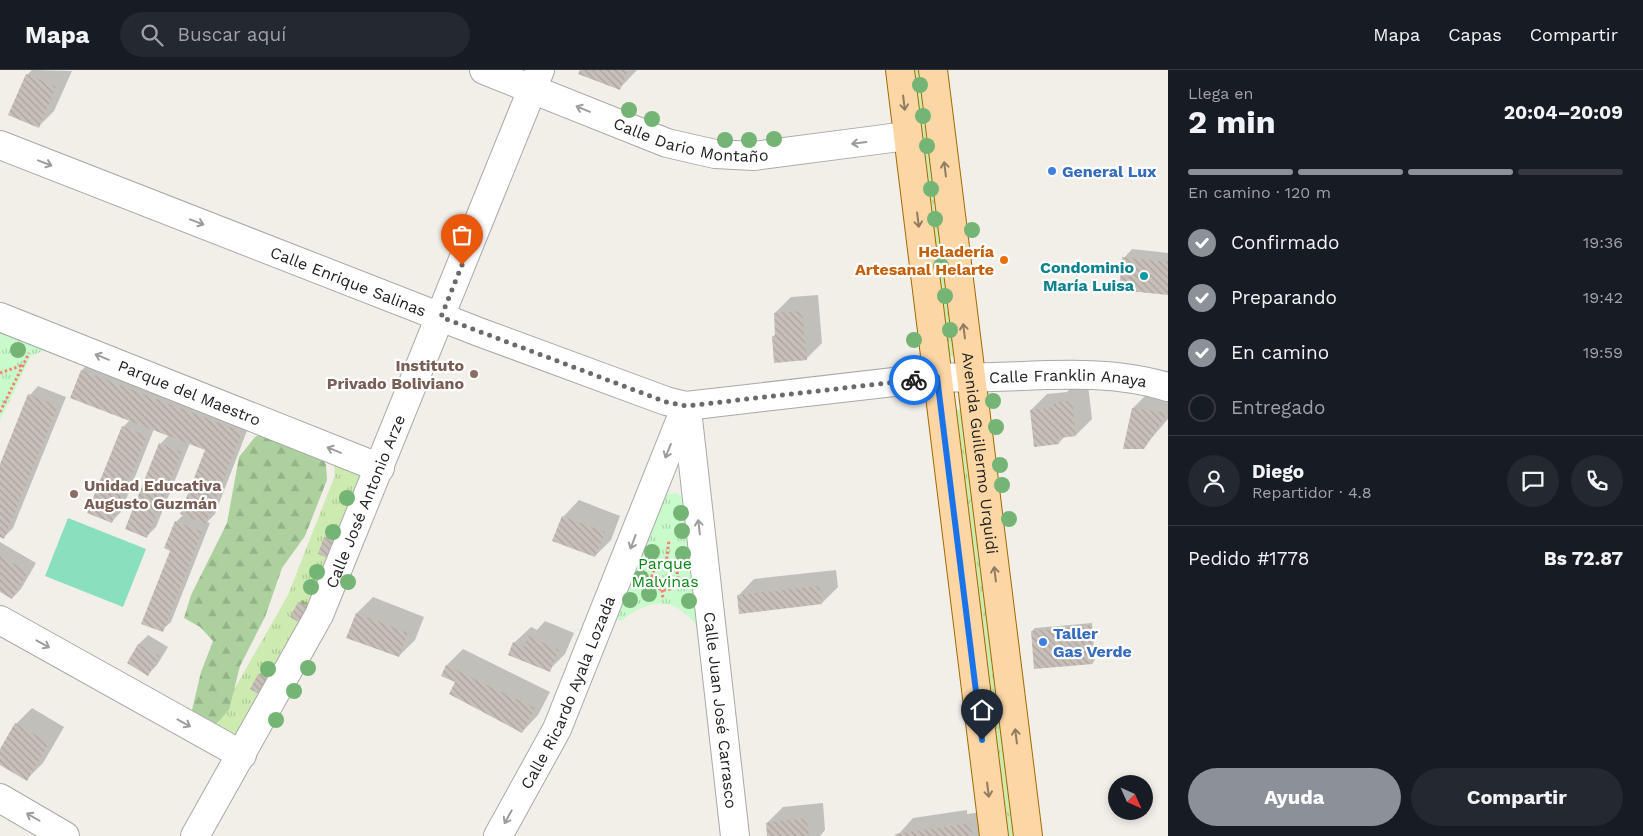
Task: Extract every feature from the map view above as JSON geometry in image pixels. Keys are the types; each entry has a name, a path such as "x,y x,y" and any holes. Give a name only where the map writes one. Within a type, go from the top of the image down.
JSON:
{"main road":[{"name":"Avenida Guillermo Urquidi","path":"900,70 994,836"},
{"name":"Avenida Guillermo Urquidi","path":"933,70 1028,836"}],"street":[{"name":"Calle Dario Montaño","path":"484,70 536,79 667,144 715,154 754,156 907,136"},
{"name":"Calle José Antonio Arze","path":"195,836 319,615 536,79"},
{"name":"Calle Enrique Salinas","path":"0,145 441,317 666,402 686,406 937,377"},
{"name":"Parque del Maestro","path":"0,317 380,468"},
{"name":"Calle Franklin Anaya","path":"937,377 970,379 1071,373 1121,378 1168,386"},
{"name":"Calle Ricardo Ayala Lozada","path":"498,836 557,729 686,406"},
{"name":"Calle Juan José Carrasco","path":"686,406 735,836"},
{"path":"651,496 670,484 679,484 696,496"},
{"path":"0,620 242,755"},
{"path":"0,798 65,836"}],"path":[{"path":"0,412 39,332"},
{"path":"0,373 23,365"},
{"path":"666,564 669,540"},
{"path":"666,564 674,567 678,579 670,589 662,590 652,582 652,573 657,566 666,564"},
{"path":"662,590 662,600"}],"green space":[{"path":"914,70 923,70 956,356 947,357"},
{"path":"0,332 45,350 31,356 0,421"},
{"path":"963,409 1018,836 1009,836 954,410"},
{"path":"282,422 311,436 326,465 327,480 305,536 282,568 265,617 240,666 229,710 217,723 197,738 187,731 201,672 213,641 200,627 184,618 191,595 227,523 239,457 255,437"},
{"path":"329,456 356,470 362,479 320,600 233,741 204,721 219,716 288,595 335,475 334,466"},
{"name":"Parque Malvinas","path":"677,493 687,502 701,624 697,626 679,609 670,605 660,604 641,608 621,621 613,618 660,501 667,494"},
{"path":"68,518 146,549 123,607 45,576"}],"building":[{"path":"580,70 628,70 620,90 578,74"},
{"path":"26,74 56,87 39,128 8,115"},
{"name":"Condominio María Luisa","path":"1122,257 1168,262 1168,295 1119,290"},
{"path":"802,311 807,360 774,363 772,336 775,336 774,313"},
{"path":"81,370 242,432 206,524 180,514 205,450 70,398"},
{"path":"28,394 58,406 4,539 0,537 0,464"},
{"path":"1072,400 1076,436 1059,438 1059,444 1034,447 1030,410 1054,407 1054,403"},
{"path":"1132,408 1168,413 1144,449 1123,449"},
{"path":"122,426 147,436 112,523 87,513"},
{"path":"159,443 182,452 147,538 125,529"},
{"path":"562,516 605,532 595,557 552,541"},
{"path":"175,521 202,532 163,632 141,624 170,551 164,548"},
{"path":"324,537 337,542 330,559 318,554"},
{"path":"0,556 28,572 12,599 0,592"},
{"path":"820,586 822,604 739,614 737,595"},
{"path":"298,602 310,608 302,624 290,617"},
{"path":"356,613 408,633 399,657 346,638"},
{"path":"1090,625 1093,664 1034,669 1031,631"},
{"path":"528,636 559,650 550,672 508,655 513,642 524,647"},
{"path":"138,644 160,656 148,676 127,663"},
{"path":"446,665 535,708 522,733 449,694 455,682 441,676"},
{"path":"258,674 270,680 262,696 250,689"},
{"path":"15,723 49,743 27,781 0,765 0,749"},
{"path":"807,818 809,836 767,836 766,823"},
{"path":"971,823 972,836 896,836 895,834"}],"way so far":[{"path":"462,265 441,317 666,402 686,406 914,380"}],"place":[{"name":"General Lux","path":"1052,171"},
{"name":"Heladería Artesanal Helarte","path":"1004,260"},
{"name":"Condominio María Luisa","path":"1144,276"},
{"name":"Instituto Privado Boliviano","path":"474,374"},
{"name":"Unidad Educativa Augusto Guzmán","path":"74,494"},
{"name":"Taller Gas Verde","path":"1043,642"}],"route":[{"path":"914,380 937,377 982,740"}]}
